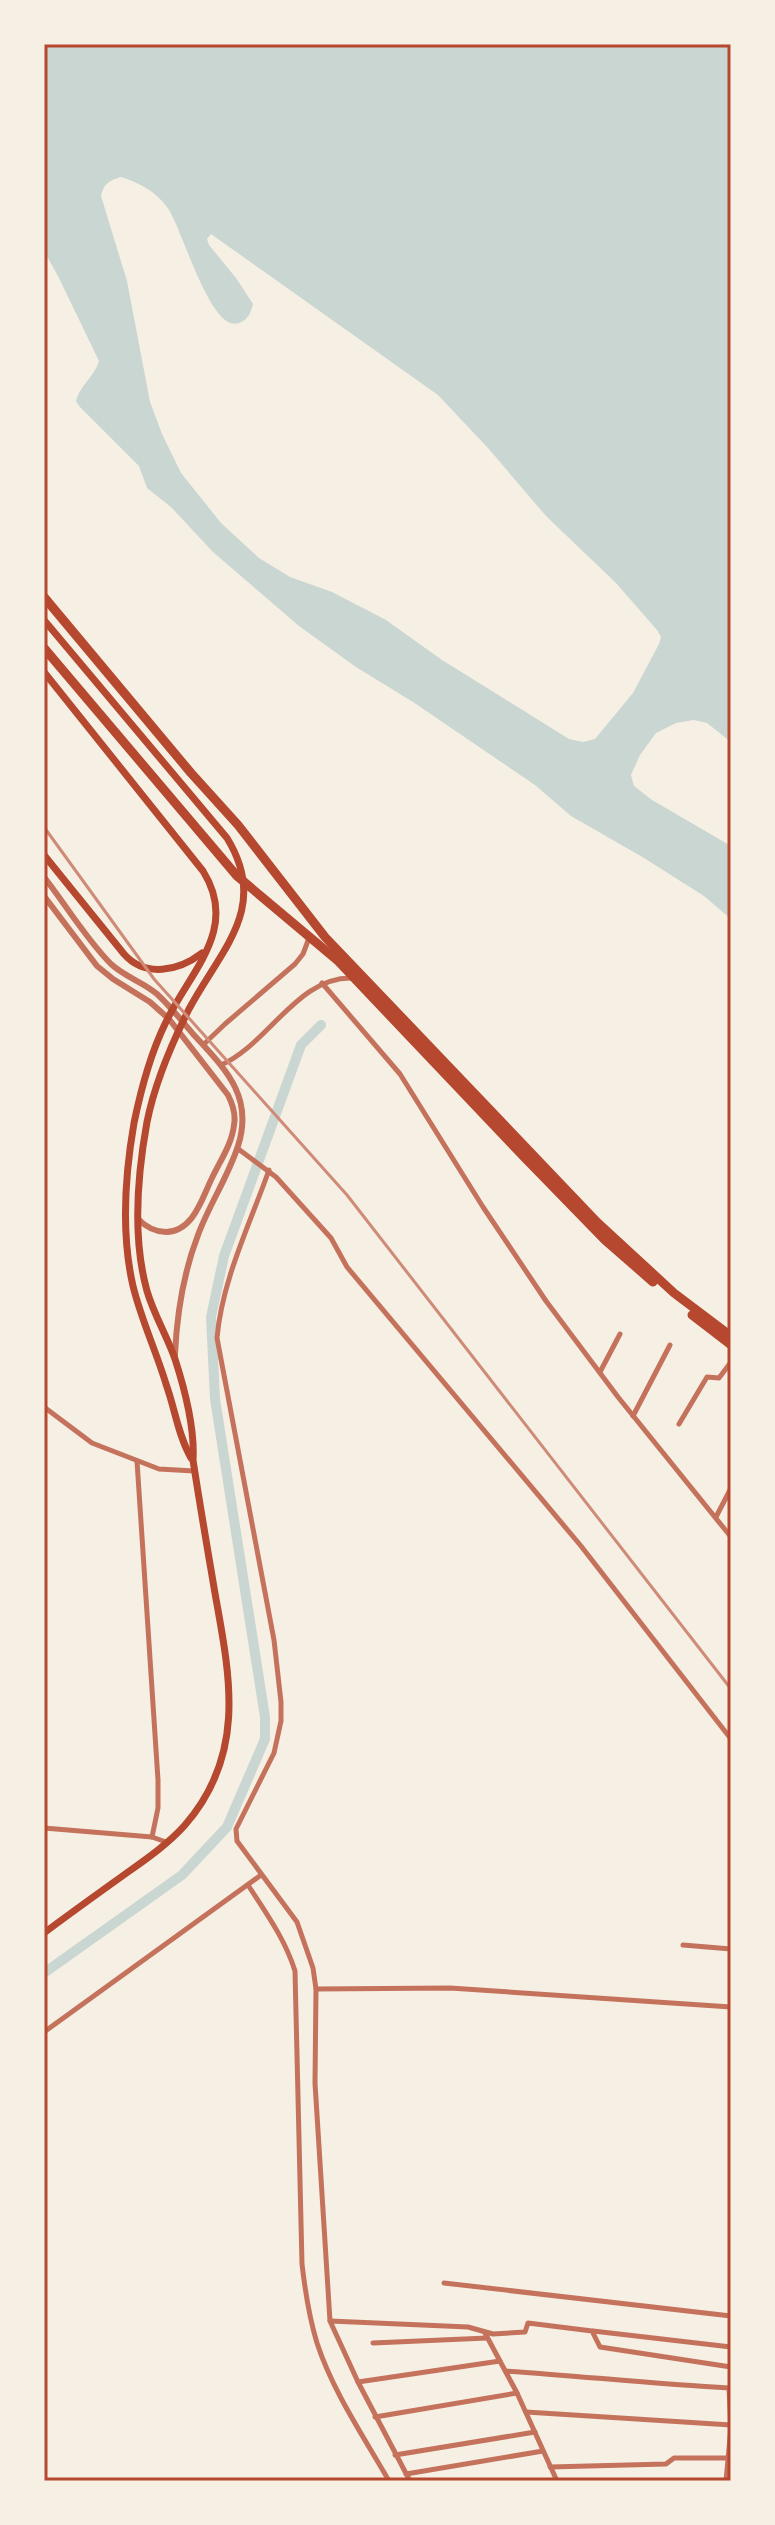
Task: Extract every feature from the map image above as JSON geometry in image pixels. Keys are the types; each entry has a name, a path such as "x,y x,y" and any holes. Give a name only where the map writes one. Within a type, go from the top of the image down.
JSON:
{"highway":[{"path":"44,597 238,825 325,937 597,1222 674,1293 731,1336"},
{"path":"44,648 221,859 259,896 355,978 605,1240 731,1345"}],"main road":[{"path":"44,620 219,828 234,849 243,872 243,907 239,921 191,1006 156,1085 142,1158 138,1219 146,1287 174,1357 194,1443 194,1471 228,1664 231,1707 225,1751 208,1791 183,1827 44,1933"},
{"path":"44,672 203,871 218,912 215,931 163,1028 144,1082 135,1122 126,1205 128,1256 140,1309 168,1388 178,1428 193,1460"},
{"path":"44,855 134,963 157,970 182,966 207,949"}],"street":[{"path":"44,877 109,962 158,995 221,1065 241,1101 243,1127 237,1148 186,1269 177,1317 174,1357"},
{"path":"44,896 97,966 150,1002 169,1019 228,1095 233,1107 235,1121 230,1141 192,1219 180,1229 168,1232 148,1228 138,1219"},
{"path":"203,1045 300,958 309,938"},
{"path":"221,1065 244,1051 313,988 332,979 355,978"},
{"path":"322,983 406,1083 546,1301 633,1416 731,1537"},
{"path":"237,1148 263,1164 331,1238 350,1271 581,1546 731,1739"},
{"path":"269,1170 227,1287 217,1338 274,1640 280,1689 281,1721 274,1753 235,1831 237,1841 297,1922 313,1968 316,1989 315,2083 330,2321 375,2417 410,2481"},
{"path":"600,1372 620,1334"},
{"path":"633,1416 670,1345"},
{"path":"679,1424 707,1377 719,1378 731,1362"},
{"path":"44,1407 92,1443 159,1469 194,1471"},
{"path":"137,1461 158,1780 158,1808 152,1837"},
{"path":"716,1517 731,1488"},
{"path":"44,1828 152,1837 166,1842"},
{"path":"44,2032 261,1875"},
{"path":"248,1885 278,1932 295,1971 302,2264 308,2305 317,2343 334,2384 389,2481"},
{"path":"683,1945 731,1949"},
{"path":"316,1989 450,1988 731,2007"},
{"path":"444,2283 731,2316"},
{"path":"330,2321 468,2327 486,2335 526,2412 555,2481"},
{"path":"373,2343 525,2332 528,2323 731,2347"},
{"path":"592,2331 600,2347 731,2367"},
{"path":"358,2382 500,2361"},
{"path":"506,2371 731,2389 729,2472 726,2481"},
{"path":"375,2417 517,2393"},
{"path":"526,2412 731,2426"},
{"path":"395,2455 535,2432"},
{"path":"406,2474 543,2451"},
{"path":"550,2467 666,2464 672,2458 728,2458"}],"shaded area":[{"path":"44,44 731,44 731,742 707,723 694,720 676,723 656,733 640,755 631,775 634,786 652,800 731,846 731,919 704,896 571,816 535,785 299,626 213,552 171,507 147,488 139,466 76,401 99,361 44,251","holes":["121,177 152,192 167,207 207,296 228,322 245,320 253,304 209,245 207,239 211,234 438,395 546,516 616,583 657,630 661,637 659,644 633,693 595,739 583,742 569,739 442,660 386,620 332,592 290,577 259,558 221,523 181,473 150,402 127,281 101,196 105,185"]}],"waterway":[{"path":"44,1973 182,1875 227,1827 265,1739 265,1717 215,1399 211,1317 224,1256 301,1045 321,1025"}],"railway":[{"path":"44,827 154,979 347,1195 731,1689"}]}
